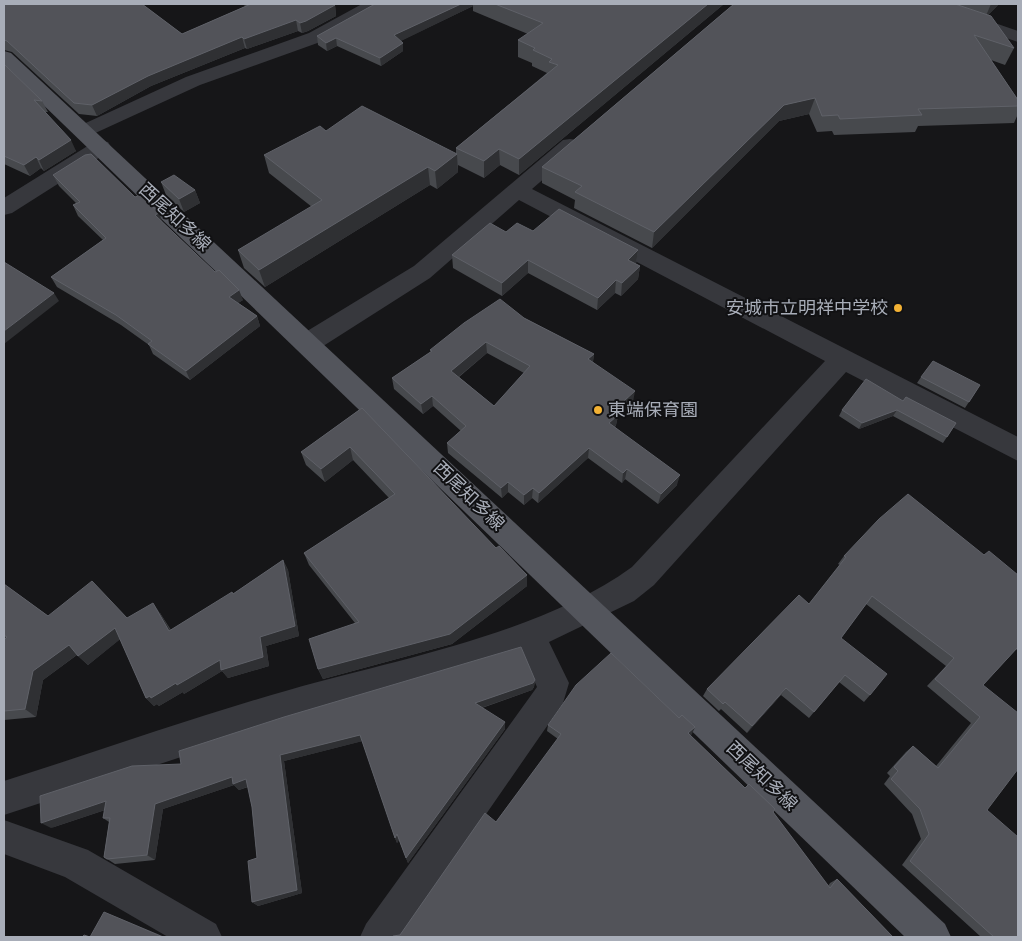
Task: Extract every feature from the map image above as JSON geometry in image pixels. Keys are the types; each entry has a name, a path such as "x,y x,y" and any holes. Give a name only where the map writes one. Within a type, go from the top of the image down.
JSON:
{"main road":[{"name":"西尾知多線","path":"4,57 308,343 932,937"}],"street":[{"path":"924,4 1018,37"},
{"path":"4,208 92,139 193,81 316,36 364,6"},
{"path":"308,343 422,272 584,134"},
{"path":"517,190 1018,450"},
{"path":"4,798 288,706 392,678 530,636 623,591 643,576 842,360"},
{"path":"379,937 552,692 552,683 530,636"},
{"path":"4,837 75,863 203,937"}],"building":[{"path":"4,4 142,4 182,34 251,4 335,5 306,21 300,23 296,20 244,39 242,37 148,76 92,105 74,103 4,40"},
{"path":"375,4 461,4 394,35 403,43 380,58 336,38 326,43 317,36"},
{"path":"495,4 708,4 519,159 499,149 484,161 456,148 558,65 549,62 552,59 533,50 535,48 518,40 543,23"},
{"path":"734,4 955,4 991,16 1014,48 974,35 1018,100 1018,106 918,109 922,115 840,119 838,115 822,116 815,98 784,105 654,232 575,192 582,186 542,167"},
{"path":"4,64 42,101 34,100 71,140 39,160 36,157 24,165 4,156"},
{"path":"362,106 457,154 435,171 428,167 259,270 238,250 322,200 264,155 320,126 326,131"},
{"path":"91,154 135,197 140,195 159,213 155,215 215,272 219,270 239,290 229,297 257,316 186,371 148,344 152,341 116,315 51,277 106,238 73,205 80,202 53,175 85,155"},
{"path":"174,175 195,190 179,199 161,182"},
{"path":"559,209 638,250 628,260 640,266 622,283 616,280 598,298 528,260 502,283 452,255 490,223 506,232 517,223 533,231"},
{"path":"4,262 54,293 4,331"},
{"path":"500,299 524,318 594,354 588,359 635,391 613,411 618,415 609,423 680,475 661,494 627,469 623,473 589,448 539,493 533,488 524,495 508,482 501,488 447,443 466,426 432,396 421,404 392,378 432,351 430,350 464,323","holes":["486,342 530,366 494,406 451,371"]},
{"path":"933,361 980,385 969,402 921,377"},
{"path":"866,379 903,401 906,397 956,423 947,437 897,410 862,423 842,410"},
{"path":"362,408 496,548 499,546 527,575 450,634 318,669 309,639 359,622 304,553 395,494 350,447 321,469 301,452"},
{"path":"908,494 984,555 989,551 1018,575 1018,647 983,685 1018,713 1018,769 987,810 1018,837 1018,937 994,937 910,861 929,834 920,809 891,779 898,771 894,767 913,746 938,768 980,717 935,679 954,658 872,596 841,638 887,674 870,695 845,675 814,712 786,688 752,726 707,689 799,595 809,604 846,557 844,556 879,519"},
{"path":"283,560 295,626 260,637 263,657 221,670 220,660 177,685 176,683 151,698 150,696 146,698 115,628 78,656 69,645 33,671 25,709 4,711 4,640 7,637 4,635 4,584 48,616 92,581 127,618 153,603 169,631 232,592 233,594"},
{"path":"521,647 535,680 533,683 475,703 505,722 406,858 397,834 395,838 360,735 280,755 297,890 252,902 248,861 257,858 252,807 246,779 233,784 232,777 155,804 147,855 107,859 104,857 110,818 103,818 106,801 41,823 40,796 132,766 181,764 179,751 284,717"},
{"path":"611,653 679,718 682,715 695,727 688,733 745,788 749,784 775,809 773,812 830,888 837,879 893,937 393,937 400,935 485,813 496,822 561,734 548,725 576,685"},
{"path":"104,912 163,937 90,937"}],"place":[{"name":"安城市立明祥中学校","path":"898,308"},
{"name":"東端保育園","path":"598,410"}]}
